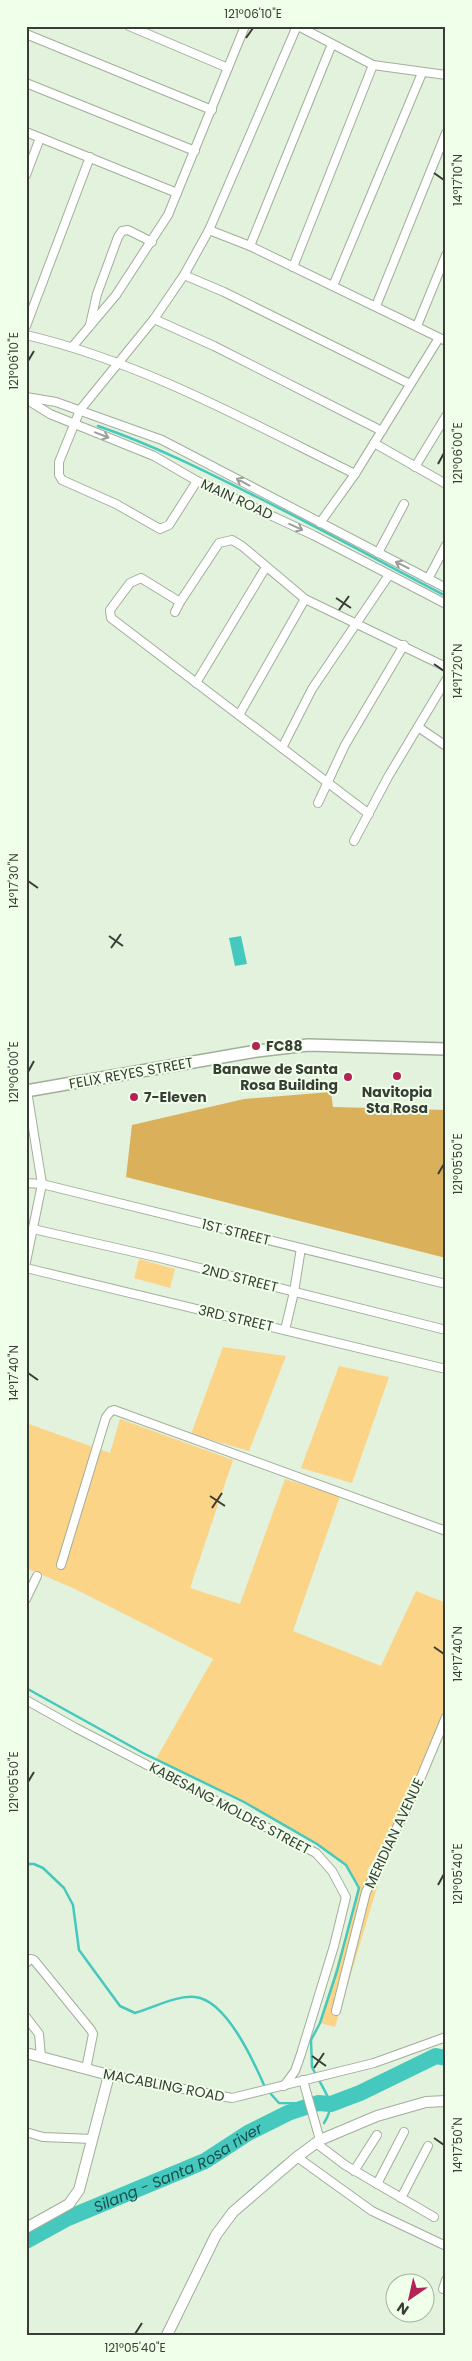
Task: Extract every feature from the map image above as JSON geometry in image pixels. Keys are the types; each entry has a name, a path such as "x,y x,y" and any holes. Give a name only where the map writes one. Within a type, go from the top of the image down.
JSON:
{"main road":[{"name":"FELIX REYES STREET","path":"27,1091 256,1051 308,1045 446,1049"}],"street":[{"path":"129,26 228,68"},
{"path":"73,346 116,295 168,215 245,26"},
{"path":"197,481 169,524 160,529 116,504 62,480 59,475 58,462 80,410 154,319 184,275 209,230 297,26 373,65 422,73 446,74"},
{"path":"26,34 212,110"},
{"path":"250,246 332,44"},
{"path":"293,267 373,65"},
{"path":"333,286 422,73"},
{"path":"26,83 195,152"},
{"path":"26,132 90,156 177,193"},
{"path":"376,306 446,132"},
{"path":"26,175 40,138"},
{"path":"26,326 90,156"},
{"path":"90,326 97,294 122,230 128,230 152,242"},
{"path":"209,230 250,246 417,326 442,340 410,384 355,474 320,523"},
{"path":"417,326 446,255"},
{"path":"184,275 224,292 410,384"},
{"path":"154,319 214,346 382,431"},
{"path":"26,334 73,346 182,390 355,474"},
{"name":"MAIN ROAD","path":"26,398 45,398 162,440 446,588"},
{"name":"MAIN ROAD","path":"26,398 50,414 154,456 197,481 313,535 446,604"},
{"path":"415,467 446,416"},
{"path":"374,443 446,484"},
{"path":"378,553 404,504"},
{"path":"175,612 219,543 232,540 306,599 446,667"},
{"path":"428,579 446,545"},
{"path":"196,682 266,567"},
{"path":"282,748 312,689 389,575"},
{"path":"180,602 141,578 130,583 110,610 111,618 369,814"},
{"path":"239,715 306,599"},
{"path":"318,803 345,745 404,645"},
{"path":"354,841 446,680"},
{"path":"418,726 446,746"},
{"path":"26,1262 42,1184 27,1091"},
{"name":"1ST STREET","path":"26,1183 42,1184 446,1284"},
{"name":"2ND STREET","path":"33,1228 446,1330"},
{"path":"285,1330 294,1292 301,1248"},
{"name":"3RD STREET","path":"26,1268 446,1369"},
{"path":"61,1565 106,1417 114,1410 446,1531"},
{"path":"26,1599 37,1576"},
{"name":"KABESANG MOLDES STREET","path":"26,1700 316,1853 332,1870 346,1897 334,1946 301,2054 284,2086"},
{"name":"MERIDIAN AVENUE","path":"336,2011 366,1892 419,1782 446,1717"},
{"path":"26,1962 34,1960 92,2030 93,2034 86,2069"},
{"path":"26,2016 39,2034 41,2057"},
{"name":"MACABLING ROAD","path":"26,2053 109,2075 227,2098 284,2086 304,2084 374,2063 446,2037"},
{"path":"26,2228 69,2204 79,2190 109,2075"},
{"path":"304,2084 314,2118 318,2142 354,2170 434,2217"},
{"path":"167,2335 216,2235 233,2212 296,2157 318,2142 377,2116 426,2102 446,2101"},
{"path":"26,2132 43,2137 93,2139"},
{"path":"377,2184 404,2132"},
{"path":"354,2170 377,2135"},
{"path":"401,2198 428,2146"},
{"path":"296,2157 372,2211 446,2246"},
{"path":"443,2289 446,2280"}],"shaded area":[{"path":"331,1092 333,1107 446,1110 446,1258 126,1177 132,1125 244,1099"},
{"path":"139,1259 175,1269 170,1288 134,1278"},
{"path":"223,1347 286,1356 249,1451 191,1434"},
{"path":"339,1366 389,1377 352,1483 301,1468"},
{"path":"120,1419 233,1460 190,1588 240,1604 285,1479 340,1496 293,1631 381,1666 416,1591 446,1603 446,1713 420,1783 367,1871 378,1884 335,2027 320,2023 359,1888 346,1865 317,1844 244,1802 156,1759 213,1659 73,1588 26,1568 26,1423 110,1453"}],"water":[{"path":"241,936 247,964 235,966 229,938"}],"waterway":[{"path":"98,426 159,450 218,478 305,521 446,596"},
{"path":"26,1688 143,1753 244,1802 317,1844 346,1865 359,1888 337,1971 320,2023 311,2040 312,2067 315,2073"},
{"path":"26,1864 34,1864 43,1868 64,1888 73,1905 79,1950 120,2006 135,2013 180,1998 195,1997 206,2001 217,2008 237,2033 246,2047 264,2085"},
{"name":"Silang - Santa Rosa river","path":"26,2241 68,2218 205,2161 248,2133 288,2113 318,2103 331,2104 360,2093 436,2056 446,2058"},
{"name":"Silang - Santa Rosa river","path":"319,2080 328,2097 330,2106 330,2111 324,2123"},
{"path":"270,2093 279,2103 331,2104"},
{"path":"248,2193 285,2161"}],"place":[{"name":"FC88","path":"256,1046"},
{"name":"Navitopia Sta Rosa","path":"397,1076"},
{"name":"Banawe de Santa Rosa Building","path":"348,1077"},
{"name":"7-Eleven","path":"134,1097"}]}
